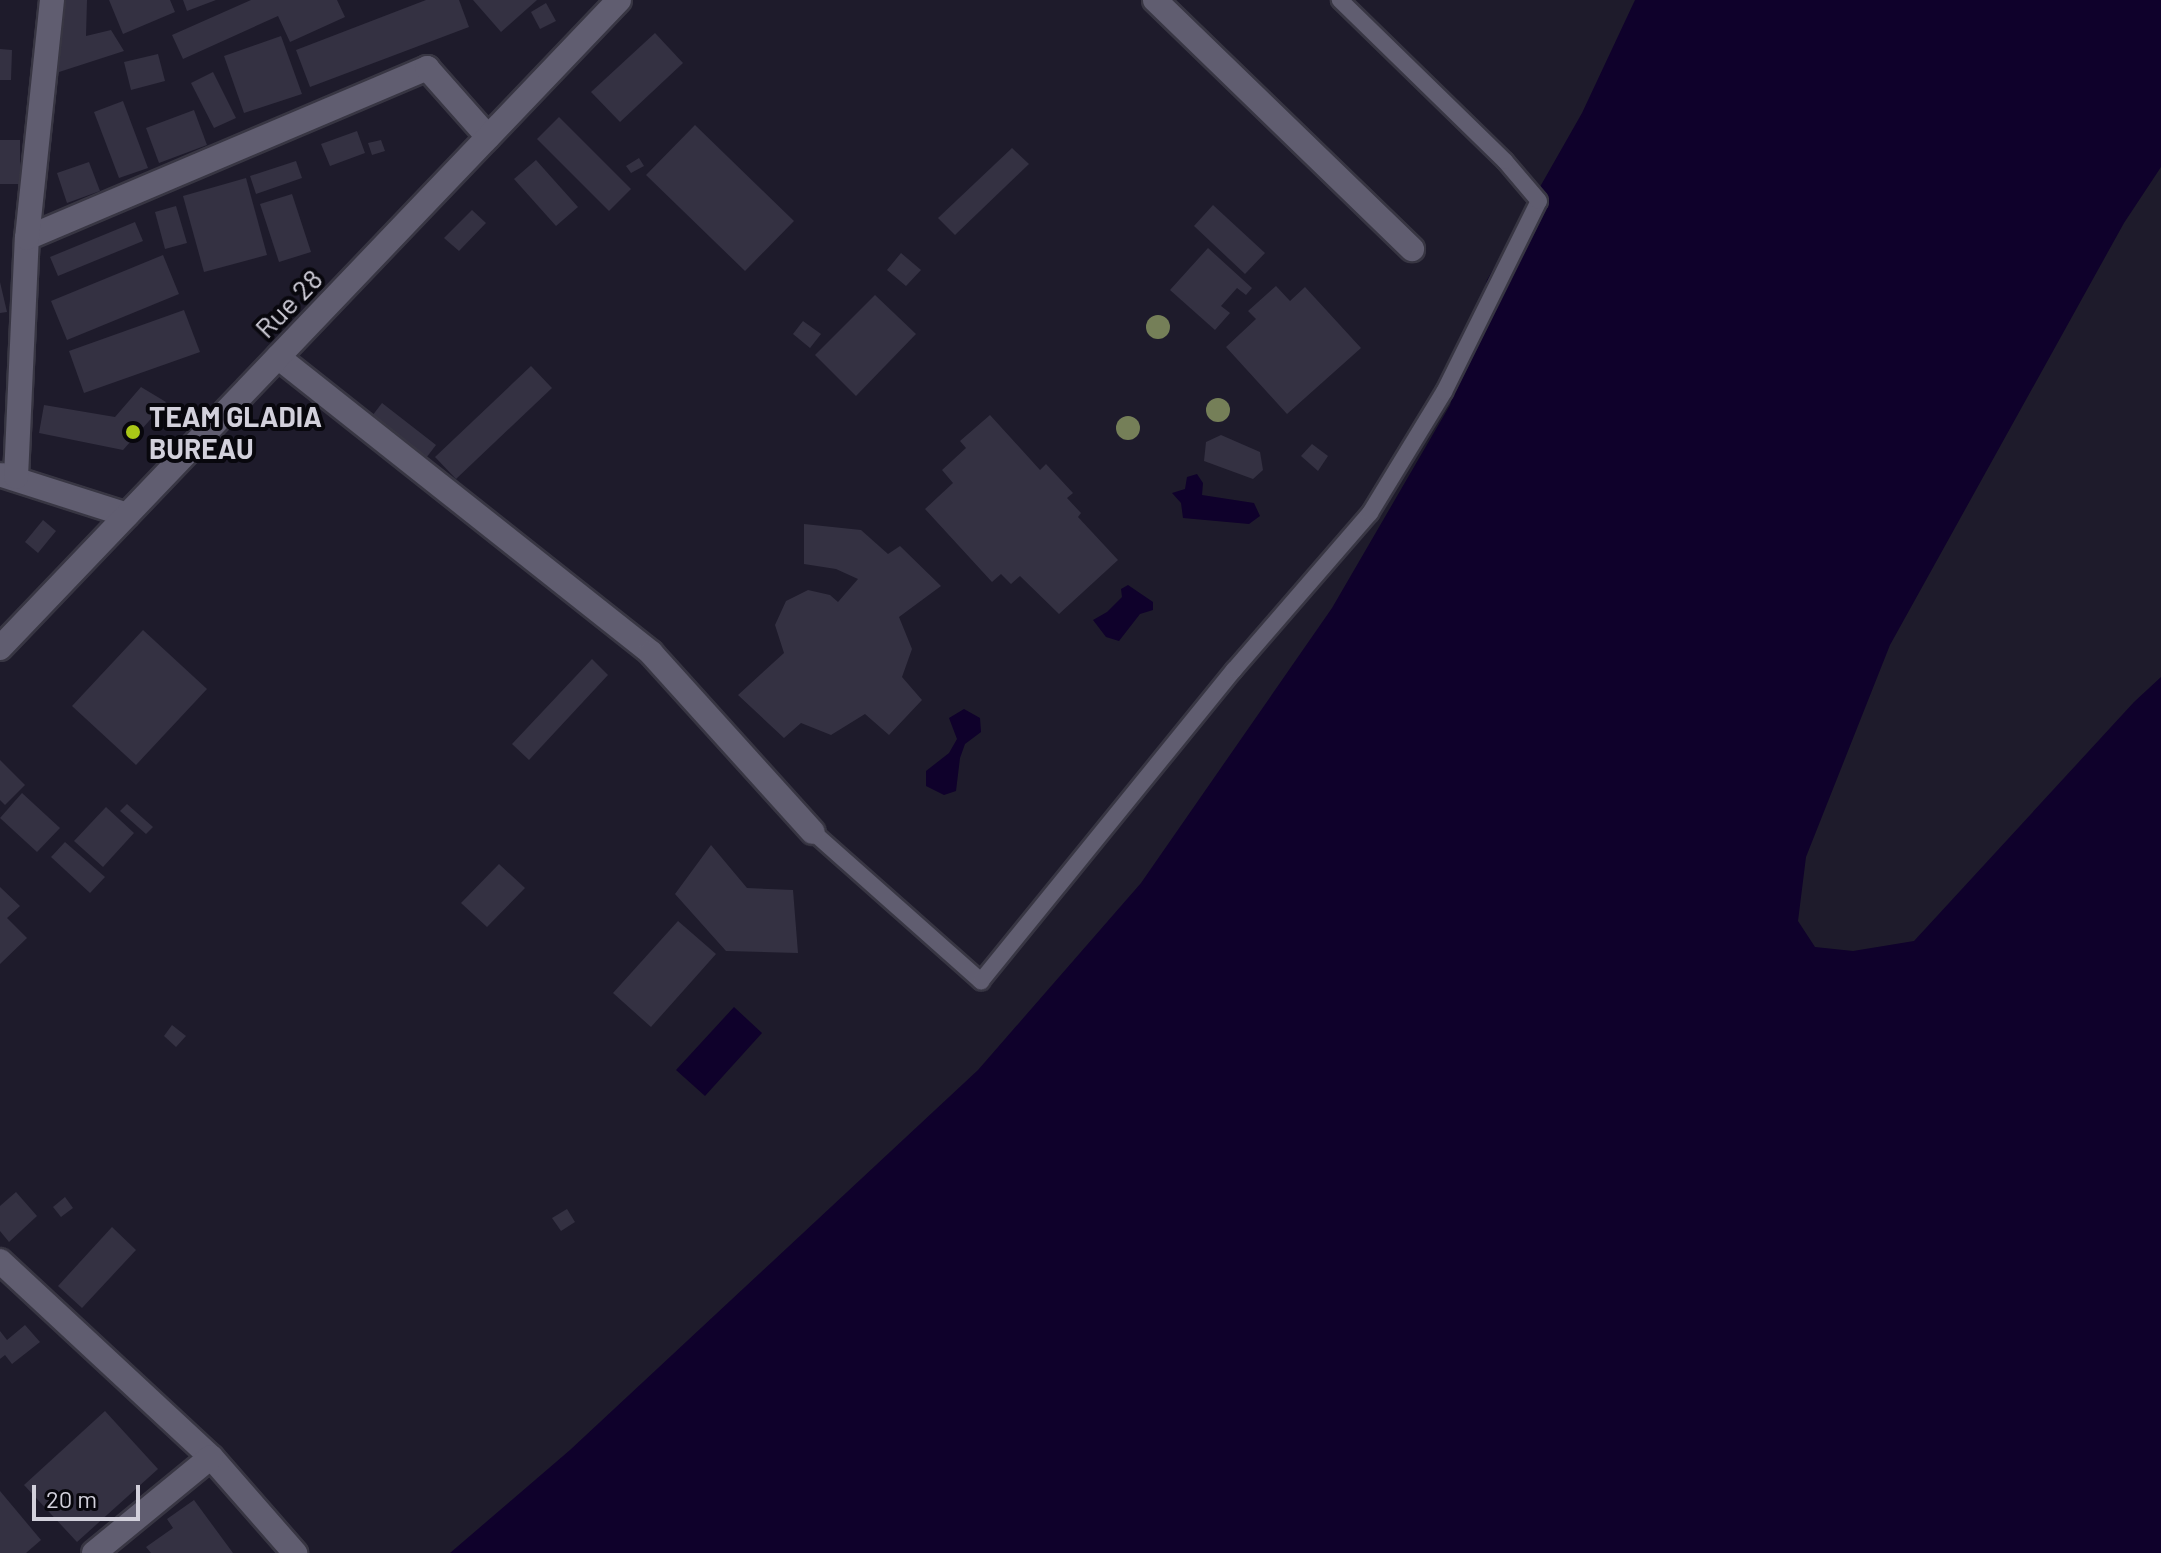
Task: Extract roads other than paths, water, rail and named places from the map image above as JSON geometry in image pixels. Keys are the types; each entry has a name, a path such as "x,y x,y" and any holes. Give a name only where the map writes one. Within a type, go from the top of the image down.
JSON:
{"street":[{"path":"52,0 27,238 8,476 127,515"},
{"name":"Rue 28","path":"0,648 619,0"},
{"path":"1155,0 1412,249"},
{"path":"27,238 427,68 488,137"},
{"path":"278,357 651,653 813,832"},
{"path":"0,1261 211,1457 295,1553"},
{"path":"94,1553 211,1457"}],"lane":[{"path":"813,832 981,981 1234,670 1370,513 1444,392 1539,201 1505,161 1340,0"}],"place":[{"name":"TEAM GLADIA BUREAU","path":"133,432"}]}
